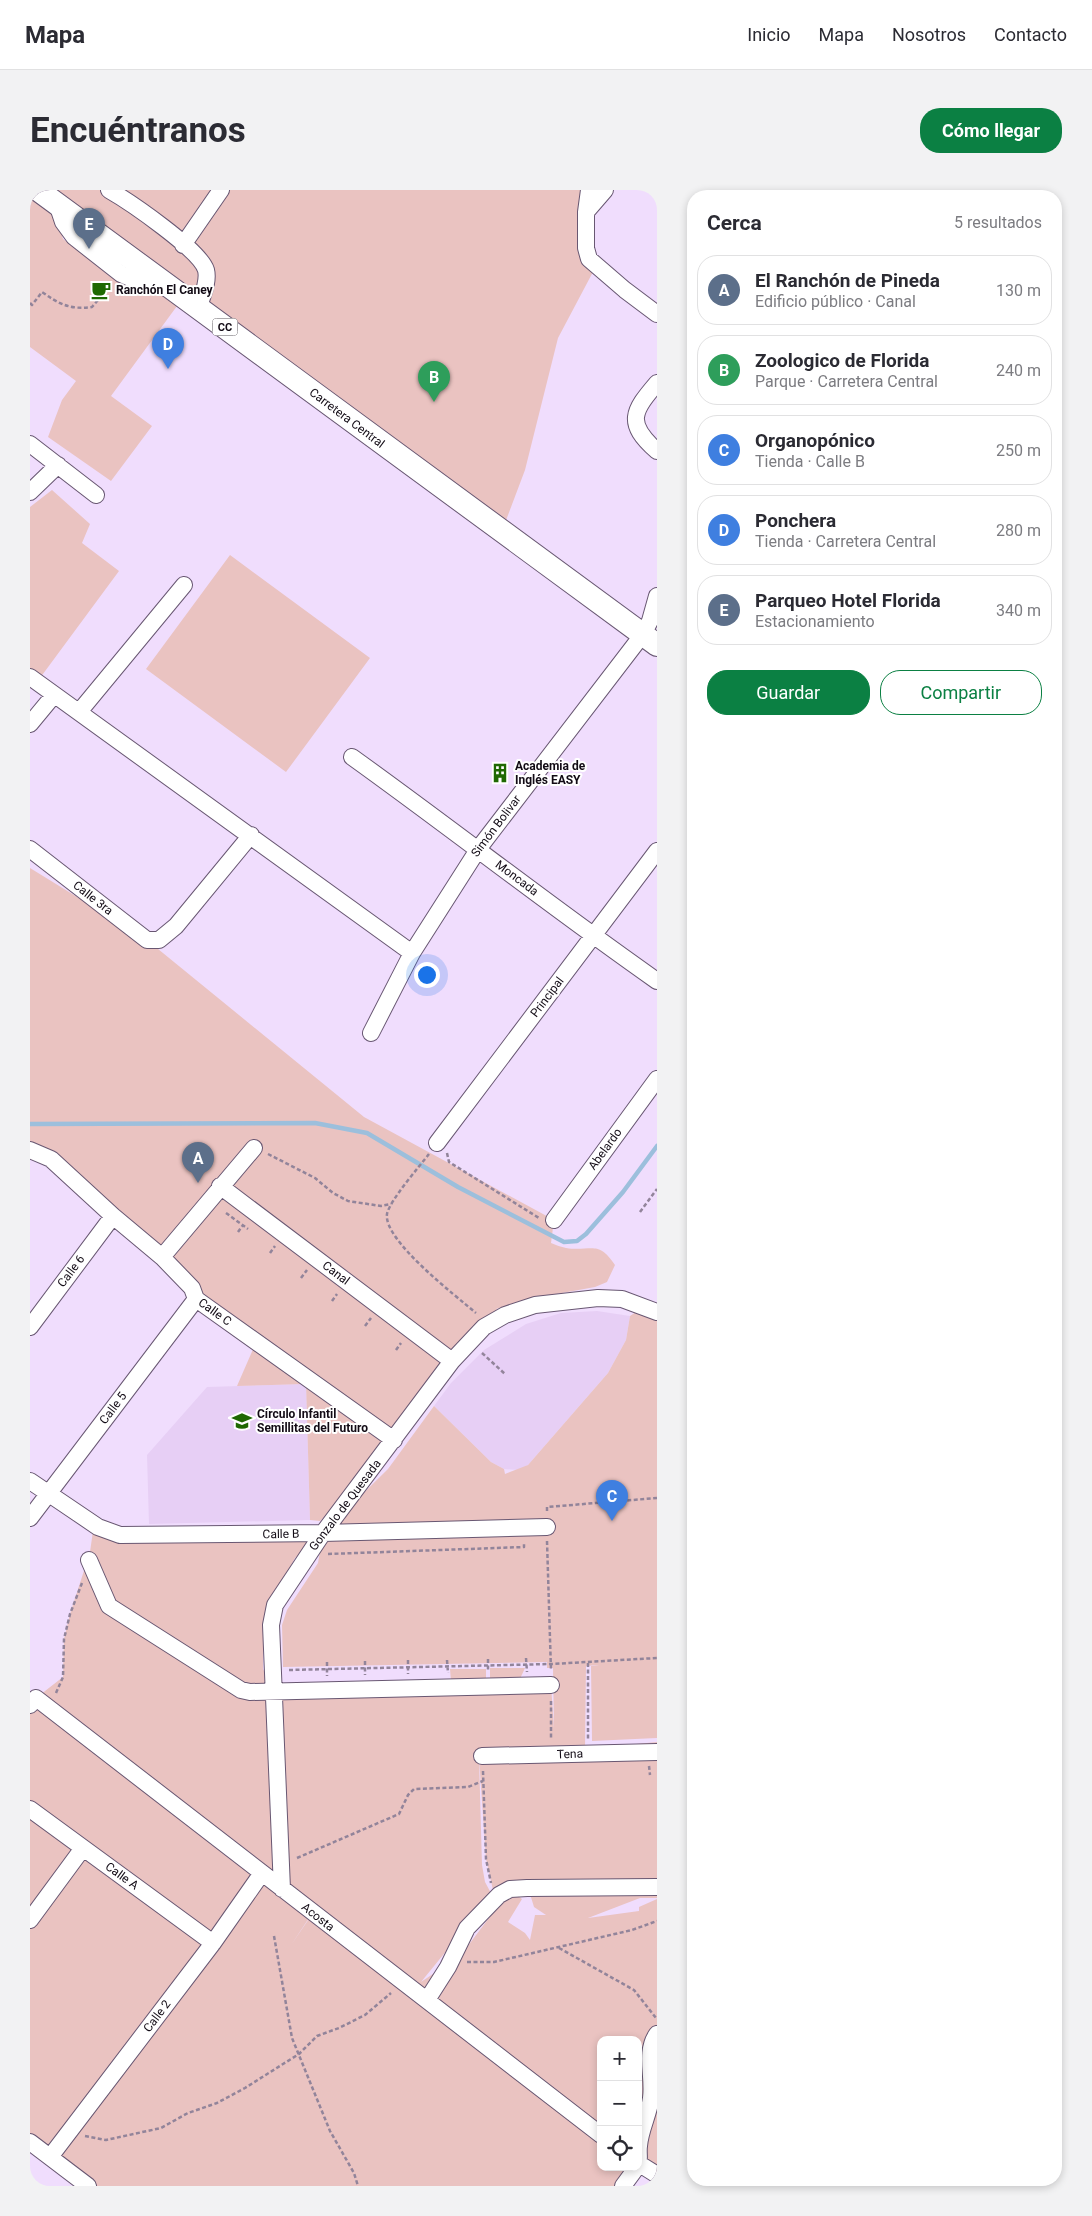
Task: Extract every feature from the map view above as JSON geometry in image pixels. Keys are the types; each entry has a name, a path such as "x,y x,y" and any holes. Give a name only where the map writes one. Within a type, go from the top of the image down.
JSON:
{"highway":[{"name":"Carretera Central","path":"38,190 650,639"}],"street":[{"path":"109,190 153,219 198,257 206,270 206,282 198,307"},
{"path":"182,245 221,190"},
{"path":"590,190 586,212 586,248 589,258 625,290 657,314"},
{"path":"586,212 605,190"},
{"path":"57,204 63,222 74,237 121,274 138,282 161,280"},
{"path":"657,383 638,405 635,417 642,434 657,451"},
{"path":"30,444 96,495"},
{"path":"30,492 58,465"},
{"path":"78,712 184,584"},
{"name":"Simón Bolivar","path":"371,1033 412,953 479,848 650,639 650,622 657,596"},
{"path":"30,677 412,953"},
{"path":"30,724 54,695"},
{"name":"Moncada","path":"352,757 479,848 594,937 657,981"},
{"name":"Calle 3ra","path":"30,849 147,940 159,940 176,926 251,835"},
{"name":"Principal","path":"436,1144 657,851"},
{"name":"Abelardo","path":"554,1220 657,1079"},
{"path":"162,1257 254,1148"},
{"name":"Calle C","path":"30,1150 51,1159 113,1216 162,1257 192,1288 196,1299 394,1440"},
{"name":"Canal","path":"220,1186 452,1361"},
{"name":"Calle 6","path":"30,1327 113,1216"},
{"name":"Gonzalo de Quesada","path":"282,1889 272,1670 271,1625 275,1605 323,1534 452,1361 469,1342 489,1325 505,1314 535,1306 598,1298 622,1299 657,1312"},
{"name":"Calle 5","path":"30,1518 196,1299"},
{"name":"Calle B","path":"30,1481 48,1495 98,1527 120,1535 323,1534 547,1527"},
{"path":"89,1560 109,1606 241,1690 250,1692 551,1685"},
{"name":"Acosta","path":"33,1701 52,1709 597,2132"},
{"name":"Tena","path":"482,1756 657,1752"},
{"name":"Calle A","path":"30,1809 213,1944"},
{"path":"30,1920 83,1848"},
{"name":"Calle 2","path":"50,2157 213,1944 262,1873"},
{"path":"427,2000 451,1962 467,1928 499,1895 510,1889 657,1887"},
{"path":"642,2133 651,2100 654,2078 649,2059 653,2039 657,2034"},
{"path":"30,2142 88,2186"},
{"path":"642,2167 657,2175"},
{"path":"623,2186 634,2171"}],"path":[{"path":"30,303 32,304 42,292 58,304 80,308 92,307 121,274"},
{"path":"489,1325 420,1266 401,1244 388,1224 387,1215 391,1204 436,1144 449,1162 548,1224 554,1220"},
{"path":"254,1148 292,1165 348,1200 381,1206 391,1204"},
{"path":"640,1212 657,1189"},
{"path":"469,1342 505,1374"},
{"path":"551,1755 547,1507 657,1498"},
{"path":"309,1554 524,1547 524,1528"},
{"path":"52,1709 56,1691 63,1678 64,1639 70,1614 89,1560"},
{"path":"272,1670 588,1663 657,1658"},
{"path":"588,1663 588,1754"},
{"path":"482,1756 486,1859 490,1880 499,1895"},
{"path":"282,1865 399,1814 408,1795 414,1789 468,1787 483,1781"},
{"path":"451,1962 494,1962 632,1930 657,1922"},
{"path":"274,1936 292,2038 330,2131 354,2173 358,2186"},
{"path":"557,1947 634,1990 657,2020"},
{"path":"66,2136 83,2136 106,2140 160,2128 188,2113 217,2103 299,2054 317,2036 365,2015 382,2002 402,1981"}],"shaded area":[{"path":"52,190 589,190 594,270 558,338 525,470 502,531"},
{"path":"30,196 56,214 63,239 125,283 150,286 177,306 111,396 152,426 111,481 48,437 62,400 76,381 30,347"},
{"path":"52,490 90,524 82,543 119,571 40,678 30,670 30,507"},
{"path":"230,555 370,658 286,772 146,669"},
{"path":"30,868 147,940 364,1117 554,1220 551,1243 566,1248 599,1249 615,1265 607,1282 595,1287 529,1299 496,1309 505,1315 489,1325 331,1511 320,1521 310,1520 306,1384 237,1386 254,1347 192,1288 30,1150"},
{"path":"643,1307 657,1312 657,1738 592,1741 591,1666 599,1665 586,1666 585,1749 657,1742 657,1898 640,1898 588,1918 639,1911 639,1907 657,1899 657,2172 642,2166 642,2036 597,2036 597,2171 634,2171 623,2186 88,2186 30,2142 30,1705 63,1677 64,1639 90,1552 94,1524 120,1535 323,1533 388,1469 434,1406 491,1462 504,1469 505,1474 528,1465 608,1373 626,1340 630,1316","holes":["323,1534 318,1563 287,1610 282,1625 283,1667 547,1662 547,1668 553,1668 554,1729 551,1685 274,1690 263,1669 263,1624 272,1600 295,1558","479,1758 486,1859 495,1899 501,1902 461,1955 421,1982 492,1895 485,1882 482,1865","530,1894 534,1907 546,1915 535,1915 530,1940 525,1933 508,1922 522,1899 518,1896","317,1906 418,1983 402,1981 313,1913 291,1945"]},
{"path":"597,1311 630,1316 626,1340 608,1373 528,1465 519,1470 504,1469 491,1462 434,1406 451,1383 484,1350 526,1324 561,1313"},
{"name":"Círculo Infantil Semillitas del Futuro","path":"306,1384 310,1520 149,1524 147,1455 207,1387"},
{"path":"490,1668 525,1668 519,1681 490,1681"},
{"path":"450,1669 486,1669 486,1681 451,1681"}],"waterway":[{"path":"30,1124 315,1123 367,1133 458,1187 564,1242 577,1241 586,1234 623,1192 657,1146"}],"place":[{"name":"Parqueo Hotel Florida","path":"89,249"},
{"name":"Ranchón El Caney","path":"101,290"},
{"name":"Ponchera","path":"168,369"},
{"name":"Zoologico de Florida","path":"434,402"},
{"name":"Academia de Inglés EASY","path":"500,773"},
{"name":"El Ranchón de Pineda","path":"198,1183"},
{"name":"Círculo Infantil Semillitas del Futuro","path":"242,1421"},
{"name":"Organopónico","path":"612,1521"}]}
